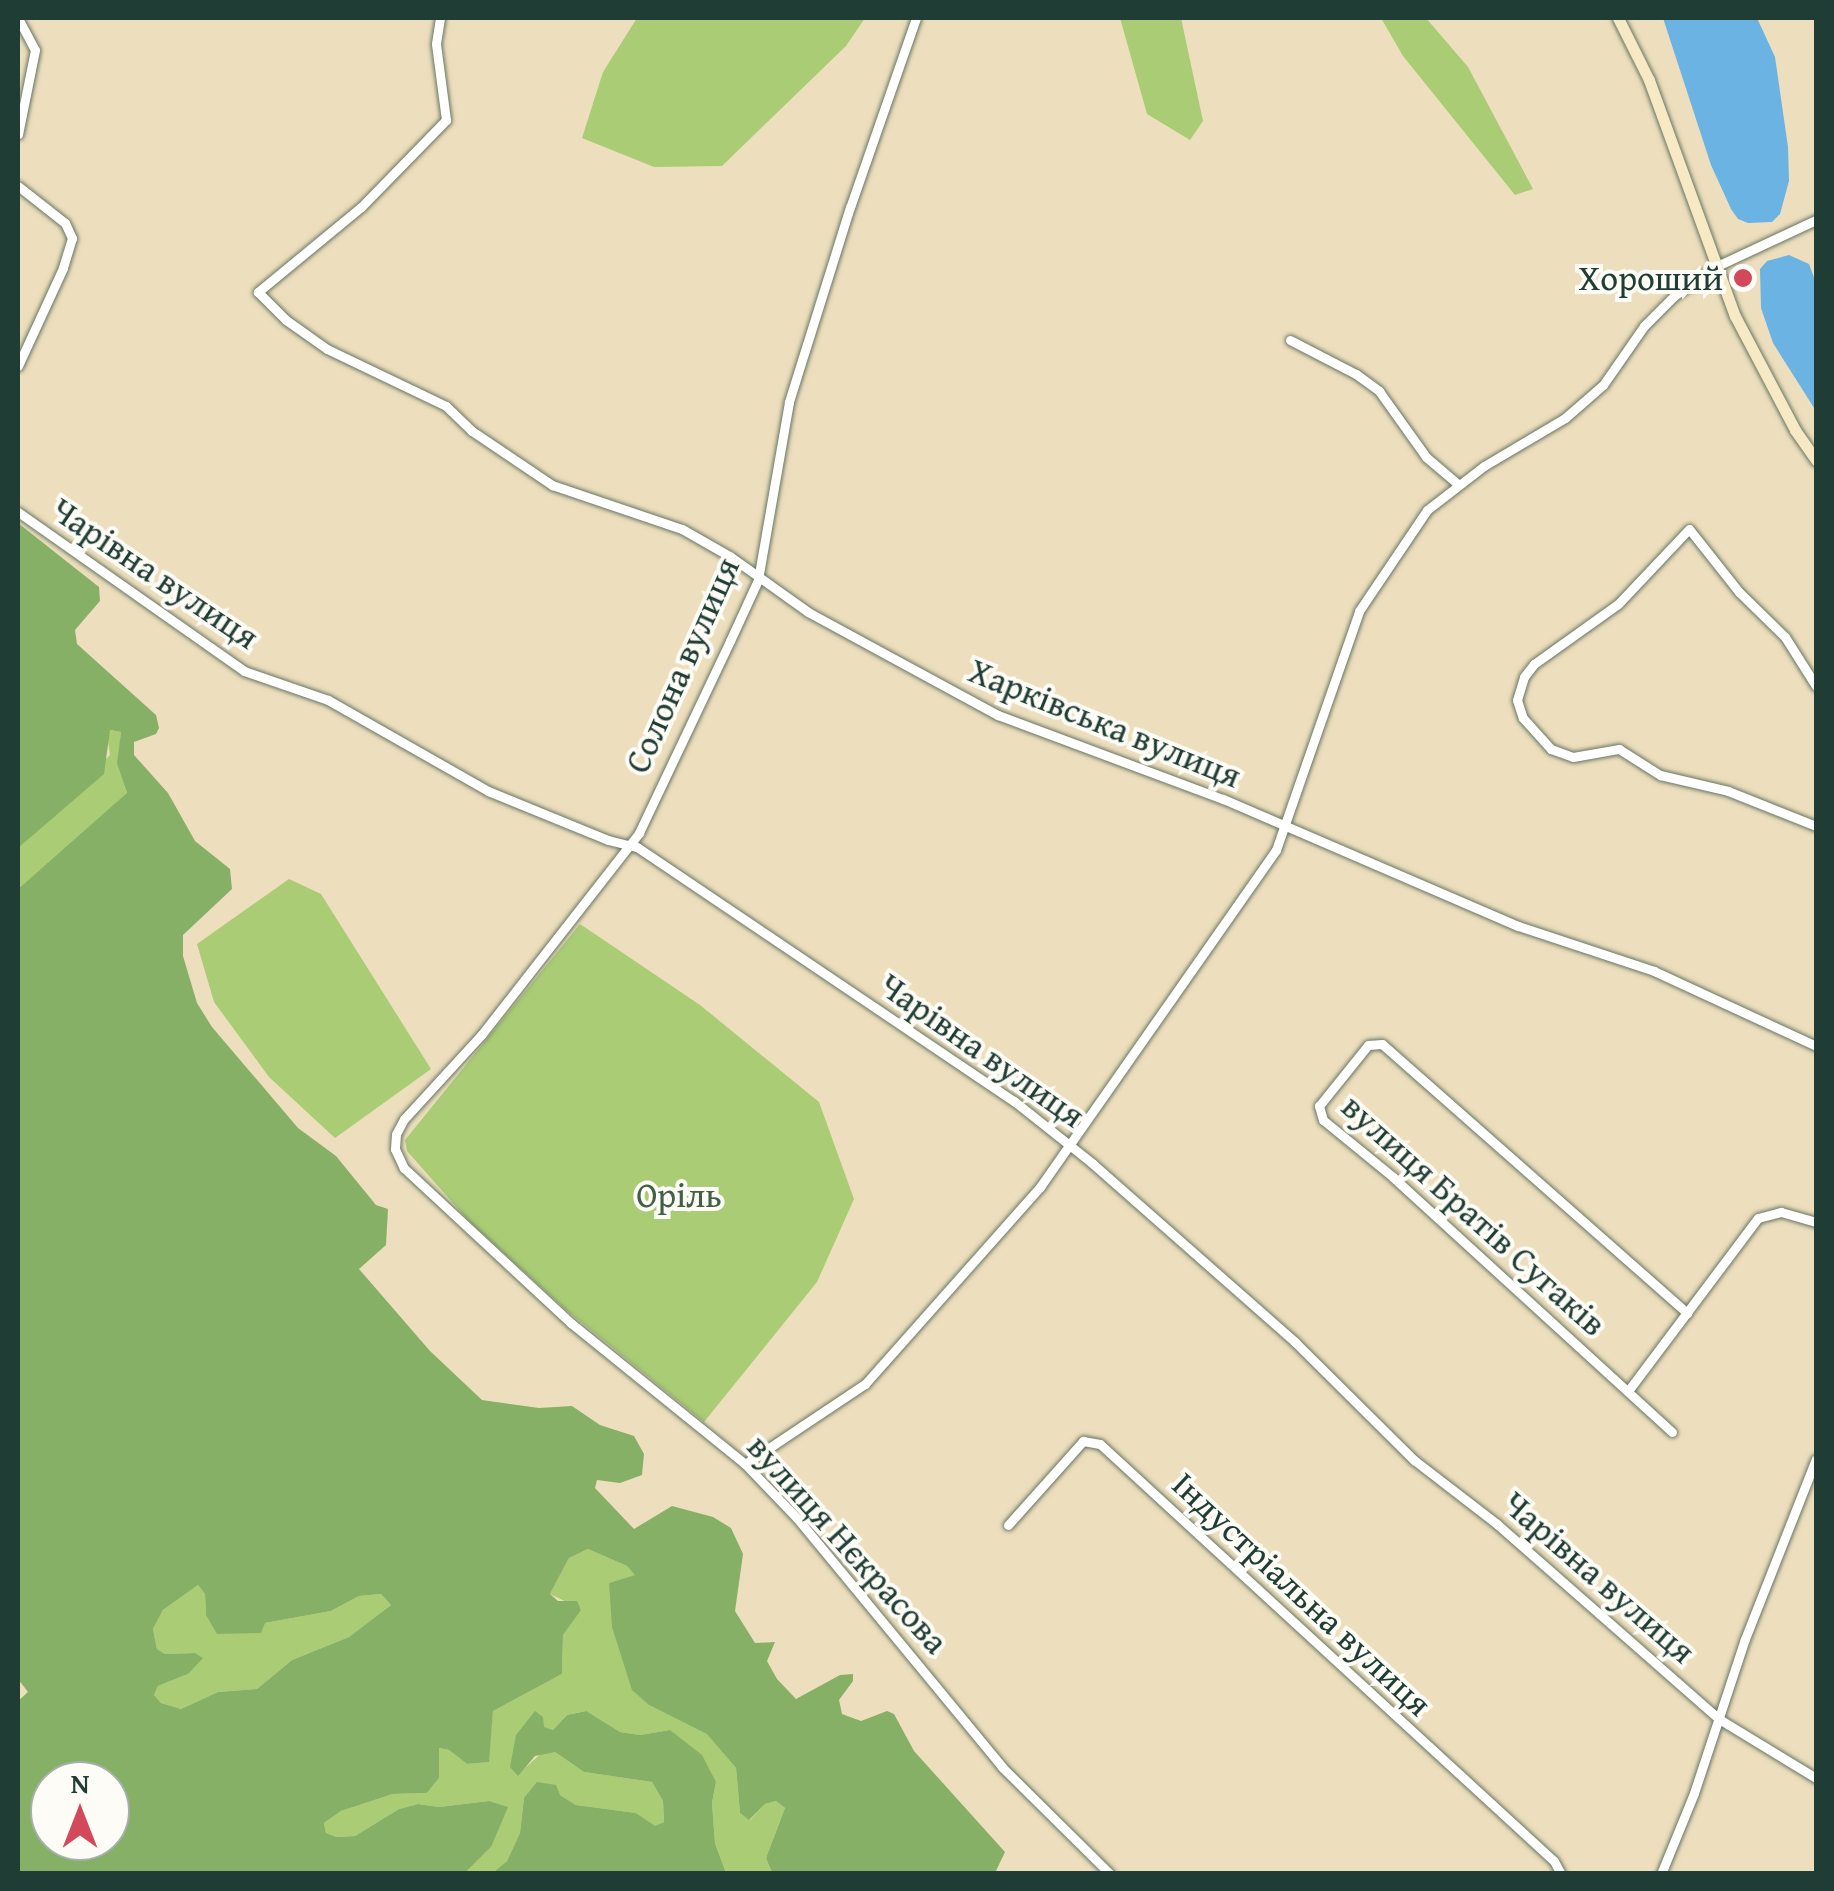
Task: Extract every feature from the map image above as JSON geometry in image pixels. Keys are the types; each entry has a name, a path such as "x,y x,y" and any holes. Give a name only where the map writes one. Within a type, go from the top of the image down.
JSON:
{"main road":[{"path":"1618,18 1649,80 1715,267 1764,373 1816,460"}],"street":[{"path":"18,18 35,50 18,134"},
{"name":"Харківська вулиця","path":"440,18 436,44 448,108 442,127 414,148 361,208 258,292 286,320 327,348 446,406 472,430 552,485 682,529 732,557 758,580 808,612 998,714 1282,824 1518,926 1654,971 1816,1046"},
{"name":"Солона вулиця","path":"395,1149 396,1134 404,1119 482,1034 629,845 695,718 758,580 789,402 850,208 916,18"},
{"path":"18,186 65,224 72,238 64,268 18,366"},
{"path":"746,1464 865,1384 1027,1202 1276,850 1359,610 1428,510 1459,485 1565,418 1603,385 1644,326 1715,267 1816,220"},
{"path":"1290,340 1356,374 1379,391 1426,457 1459,485"},
{"name":"Чарівна вулиця","path":"18,512 244,670 328,700 488,792 629,845 1014,1101 1068,1143 1295,1342 1414,1460 1497,1524 1718,1718 1816,1778"},
{"path":"1816,686 1785,637 1739,592 1689,528 1618,604 1534,664 1524,676 1518,700 1522,718 1552,749 1573,757 1619,749 1660,776 1728,791 1816,826"},
{"name":"вулиця Братів Сугаків","path":"1628,1391 1323,1120 1319,1106 1368,1045 1378,1043 1389,1048 1687,1313"},
{"name":"вулиця Нєкрасова","path":"395,1149 404,1168 570,1323 746,1464 797,1518 1002,1767 1110,1874"},
{"path":"1672,1432 1628,1391 1758,1218 1781,1212 1816,1222"},
{"name":"Індустріальна вулиця","path":"1008,1526 1084,1440 1100,1444 1554,1861 1561,1874"},
{"path":"1662,1874 1816,1459"}],"green space":[{"path":"637,18 865,18 846,46 722,166 654,167 582,138 603,72"},
{"path":"1120,18 1181,18 1203,121 1190,140 1147,114"},
{"path":"1381,18 1426,18 1468,67 1533,189 1515,195 1403,56"},
{"path":"18,523 99,587 100,601 75,630 77,644 156,715 156,734 134,742 134,755 168,793 195,841 230,869 232,889 183,935 183,956 197,1003 212,1027 298,1128 336,1156 376,1205 388,1209 386,1245 359,1269 430,1351 482,1400 539,1408 572,1406 600,1425 634,1436 644,1454 642,1475 620,1483 597,1480 595,1488 634,1529 672,1506 713,1517 731,1528 743,1554 735,1611 755,1643 775,1642 767,1661 777,1679 796,1699 840,1675 853,1674 853,1681 839,1700 842,1714 861,1721 887,1711 894,1714 914,1751 1005,1852 995,1873 772,1873 766,1858 785,1808 776,1801 765,1804 749,1820 740,1813 736,1768 707,1734 649,1705 632,1690 612,1627 609,1583 635,1575 627,1566 588,1549 569,1558 550,1594 558,1601 577,1601 581,1610 563,1635 562,1674 493,1711 489,1762 467,1764 449,1750 439,1748 439,1778 427,1793 393,1794 341,1811 324,1823 326,1833 355,1836 399,1809 418,1804 439,1807 489,1801 508,1807 491,1847 465,1873 18,1873 18,1701 28,1692 18,1679 18,889 127,793 117,763 121,732 110,730 104,774 18,848","holes":["198,1585 205,1594 206,1615 217,1634 261,1633 265,1623 331,1611 359,1596 381,1594 391,1605 349,1637 292,1660 257,1689 218,1692 181,1709 161,1703 154,1695 158,1686 188,1674 203,1658 195,1653 165,1654 157,1649 153,1629 163,1610"]},
{"path":"110,730 121,732 118,763 127,794 18,889 18,848 110,755"},
{"path":"289,879 321,894 431,1069 335,1138 269,1077 214,1002 197,944"},
{"name":"Оріль","path":"580,924 700,1005 819,1102 854,1199 817,1282 704,1422 565,1309 468,1220 407,1151 405,1140"},
{"path":"588,1549 627,1566 636,1575 609,1583 649,1705 707,1733 736,1768 740,1813 750,1820 765,1804 776,1801 785,1808 766,1858 772,1873 726,1873 715,1843 712,1803 716,1782 670,1730 640,1735 620,1732 585,1711 567,1715 553,1730 544,1728 517,1775 544,1751 555,1752 584,1772 652,1782 663,1801 664,1822 655,1827 636,1813 576,1805 560,1795 524,1798 520,1833 507,1861 493,1874 465,1873 491,1847 489,1801 439,1807 418,1804 399,1809 355,1836 335,1837 326,1833 324,1823 341,1811 393,1794 427,1793 439,1778 438,1748 449,1750 467,1764 488,1762 493,1711 562,1674 563,1635 581,1609 550,1594 569,1558"},
{"path":"198,1585 205,1594 206,1615 265,1623 331,1611 359,1596 381,1594 391,1605 349,1637 292,1660 257,1689 218,1692 181,1709 161,1703 154,1695 158,1686 188,1674 195,1653 165,1654 157,1649 153,1629 163,1610"},
{"path":"535,1711 543,1717 544,1727 553,1730 567,1715 586,1711 620,1732 640,1735 670,1730 702,1755 716,1782 712,1803 715,1843 726,1873 493,1873 507,1861 520,1833 524,1798 537,1782 556,1785 560,1795 576,1805 636,1813 655,1826 664,1822 663,1801 652,1782 584,1772 555,1752 535,1756 518,1776 510,1767 516,1735"}],"water":[{"path":"1663,18 1757,18 1775,57 1788,147 1789,181 1780,214 1772,222 1748,223 1738,219 1731,209 1711,165"},
{"path":"1789,255 1809,264 1816,283 1816,411 1773,343 1761,308 1760,269 1767,261"}],"place":[{"name":"Хороший","path":"1743,278"}]}
